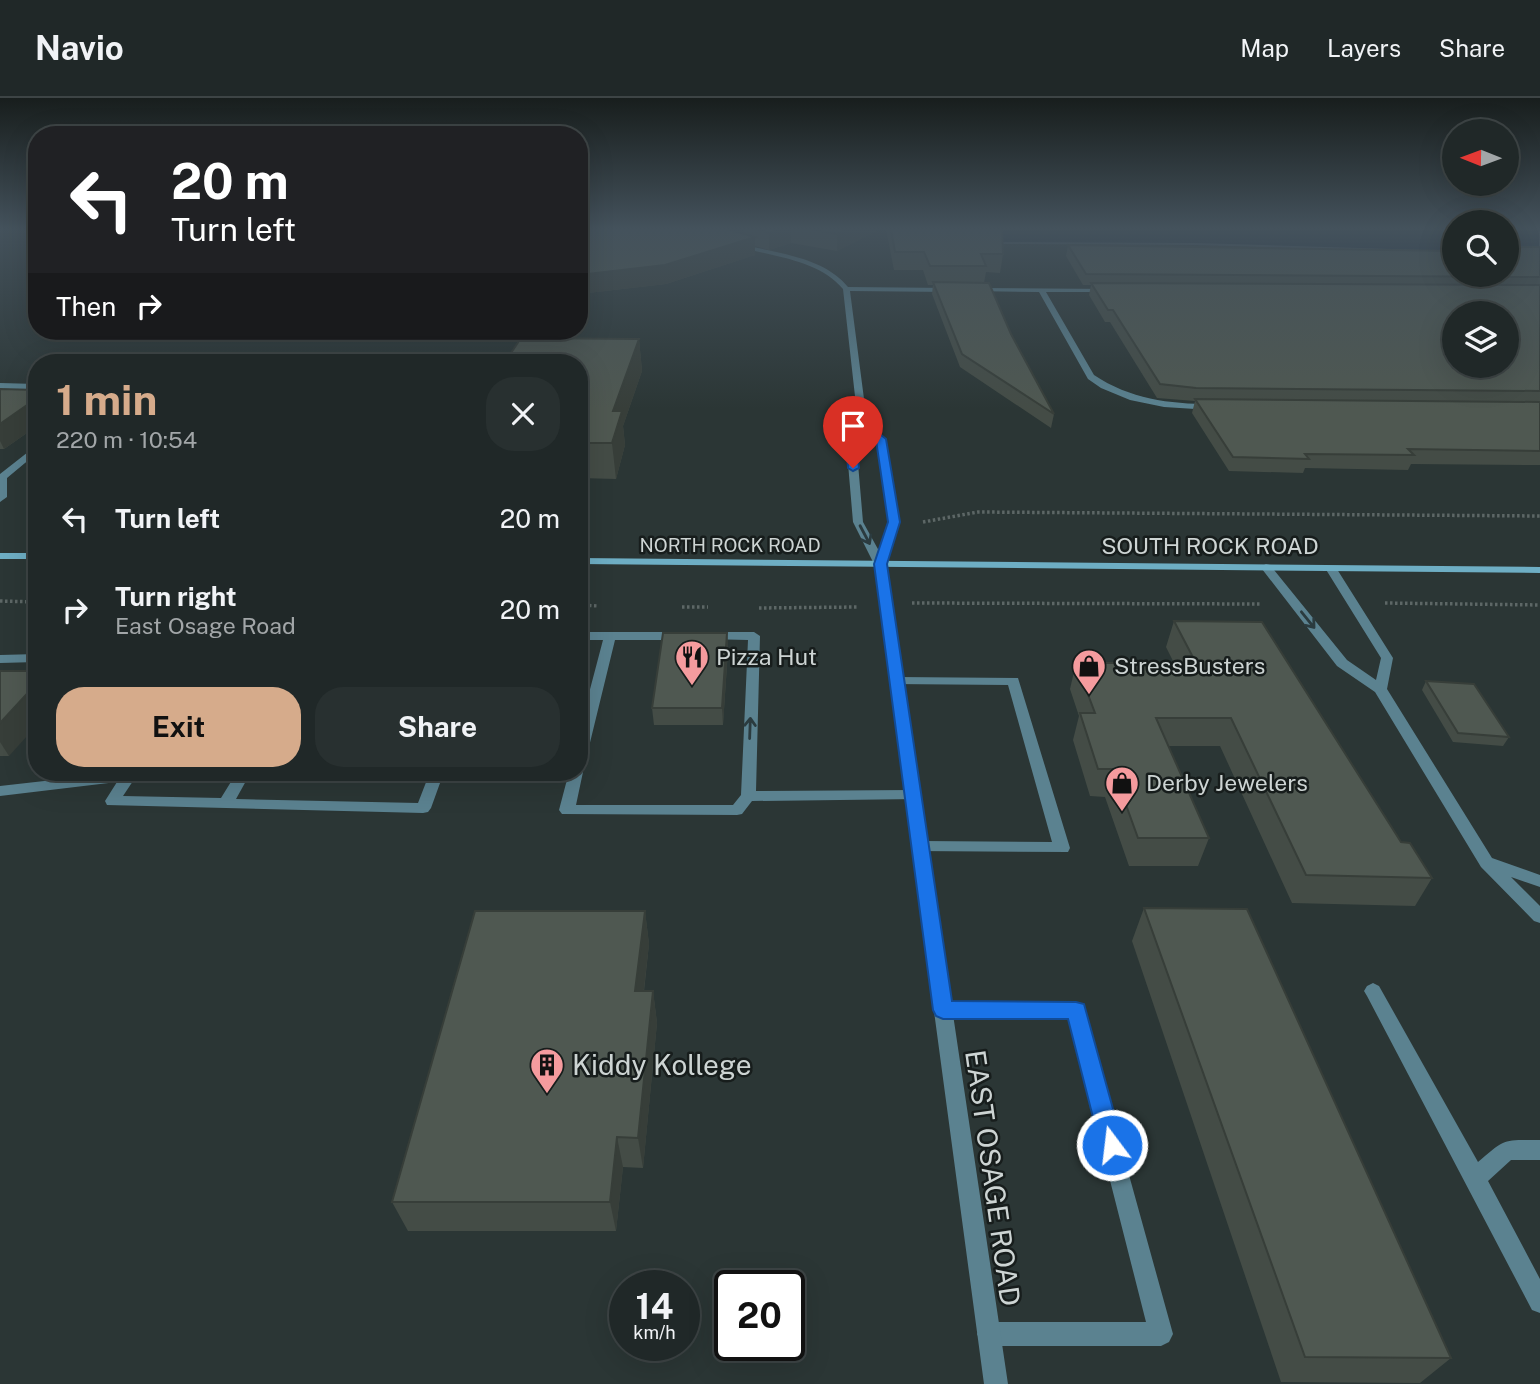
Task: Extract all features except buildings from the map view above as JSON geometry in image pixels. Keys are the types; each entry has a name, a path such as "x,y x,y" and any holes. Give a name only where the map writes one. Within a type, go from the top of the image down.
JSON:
{"main road":[{"path":"0,556 28,556"},
{"name":"NORTH ROCK ROAD","path":"588,561 880,564"},
{"name":"SOUTH ROCK ROAD","path":"880,564 1540,569"}],"street":[{"name":"EAST OSAGE ROAD","path":"846,289 863,423 881,439 894,522 880,564"},
{"path":"849,289 1121,290"},
{"path":"1041,290 1091,377 1096,381 1111,390 1154,402 1220,407"},
{"path":"0,386 28,387"},
{"name":"EAST OSAGE ROAD","path":"863,423 851,440 858,522 880,564 996,1384"},
{"path":"0,499 1,477 28,455"},
{"path":"1266,567 1342,663 1380,689 1487,863 1540,916"},
{"path":"1331,568 1388,658 1380,689"},
{"path":"574,781 567,810 737,810 748,796 754,636 588,635"},
{"path":"588,723 610,636"},
{"path":"0,659 28,658"},
{"path":"897,681 1013,681 1062,848 922,847"},
{"path":"0,790 74,781"},
{"path":"126,781 112,802 423,808 434,781"},
{"path":"225,804 239,781"},
{"path":"748,796 913,795"},
{"path":"1487,863 1540,881"},
{"path":"1373,991 1540,1302"},
{"path":"943,1010 1076,1011 1161,1334 989,1334"},
{"path":"1475,1178 1507,1150 1540,1150"}],"path":[{"path":"923,522 978,512 1540,516"},
{"path":"0,601 28,602"},
{"path":"918,603 1270,604"},
{"path":"1380,603 1540,605"}],"place":[{"name":"Pizza Hut","path":"692,687"},
{"name":"StressBusters","path":"1089,696"},
{"name":"Derby Jewelers","path":"1122,813"},
{"name":"Kiddy Kollege","path":"547,1095"}],"route":[{"path":"853,468 851,440 863,423 881,439 894,522 880,564 943,1010 1076,1011 1112,1145"}]}
